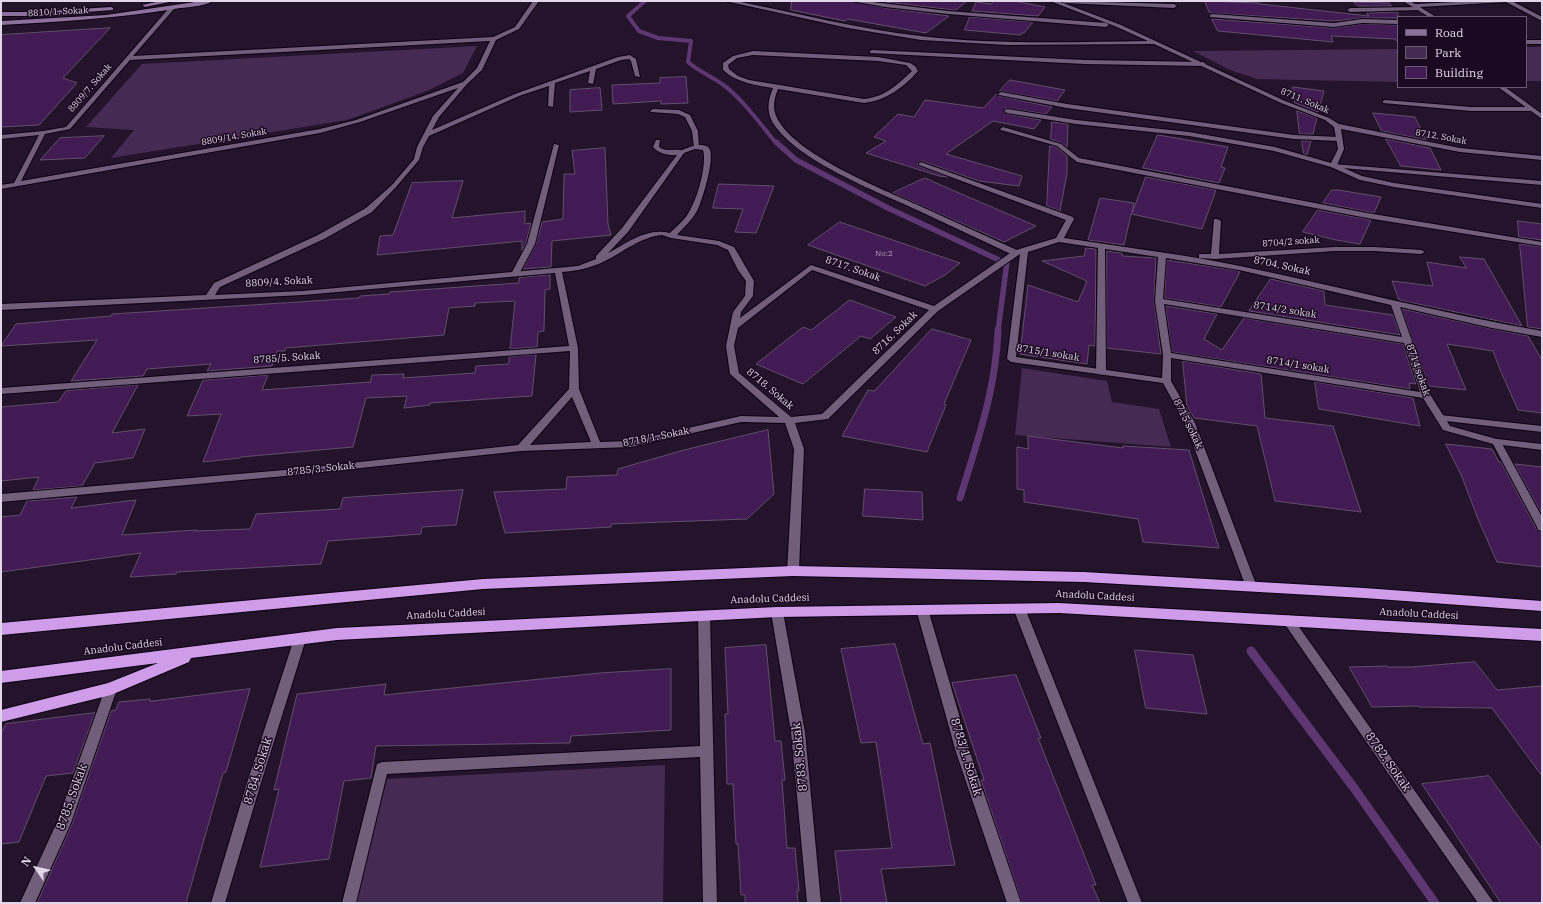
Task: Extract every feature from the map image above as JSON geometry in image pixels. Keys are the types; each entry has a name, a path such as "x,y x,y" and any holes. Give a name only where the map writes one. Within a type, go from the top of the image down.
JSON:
{"highway":[{"name":"Anadolu Caddesi","path":"1,629 483,584 793,571 1084,578 1251,587 1542,606"},
{"name":"Anadolu Caddesi","path":"1,676 337,634 777,612 1059,608 1542,635"},
{"path":"1,716 111,689 198,652"}],"street":[{"name":"8810/1. Sokak","path":"1,14 33,14 103,10 171,1"},
{"name":"8810/1. Sokak","path":"1,23 98,18 171,9 210,1"},
{"path":"128,58 494,39 516,28 536,1"},
{"path":"728,1 889,34 923,38 1006,43 1156,43"},
{"path":"854,1 893,7 981,16 1119,26"},
{"name":"8711. Sokak","path":"1053,1 1119,26 1284,102 1327,119 1337,126 1341,149 1333,166"},
{"path":"1064,1 1174,6"},
{"path":"1406,1 1431,16"},
{"path":"1414,6 1507,1 1542,19"},
{"name":"8809/7. Sokak","path":"1,137 43,133 68,128 171,9"},
{"path":"1350,10 1419,9"},
{"path":"1212,16 1334,25 1362,21 1397,22"},
{"path":"209,297 217,285 321,237 369,210 394,186 416,159 436,116 465,83 480,69 494,39"},
{"path":"1527,42 1542,42"},
{"path":"827,56 841,51 855,51"},
{"path":"863,52 1084,62 1203,64"},
{"path":"753,53 900,61 911,65 915,71 888,95 871,101 776,87 748,82 736,77 729,72 725,67 725,64 735,57 753,53"},
{"path":"426,135 517,95 620,58 630,57 634,60 638,76"},
{"path":"592,83 593,68"},
{"name":"8809/14. Sokak","path":"1,187 320,132 358,121 465,83"},
{"path":"551,106 552,83"},
{"path":"776,87 771,98 771,112 778,126 793,141 822,160 871,186 1020,252"},
{"path":"1502,88 1530,109 1541,115"},
{"path":"1002,94 1067,106 1294,138 1339,139"},
{"path":"1385,102 1471,109 1530,109"},
{"path":"1007,110 1076,122 1189,134 1275,149 1333,166 1360,178 1394,185 1542,206"},
{"path":"653,111 679,112 688,116 695,131 697,147"},
{"name":"8712. Sokak","path":"1337,126 1460,150 1542,158"},
{"path":"1003,129 1059,145 1077,160 1347,211 1480,235 1542,244"},
{"path":"16,184 43,133"},
{"path":"658,141 656,146 658,149 665,151 682,152 697,147 706,148 708,152 700,192 694,209 685,222 670,236"},
{"path":"515,274 531,244 556,145"},
{"path":"595,262 625,230 682,152"},
{"path":"921,164 1070,219 1059,240"},
{"path":"1333,166 1542,183"},
{"path":"1215,257 1217,221"},
{"name":"8718. Sokak","path":"558,270 579,268 595,262 649,234 662,233 670,236 719,243 731,249 742,270 750,281 749,296 737,312 730,346 735,374 789,420 799,449 793,571"},
{"name":"8704. Sokak","path":"1020,252 1059,240 1162,255 1277,276 1492,325 1542,334"},
{"path":"1101,246 1101,372"},
{"name":"8704/2 sokak","path":"1162,255 1215,257 1335,249 1374,248 1421,252"},
{"name":"8716. Sokak","path":"789,420 825,417 935,309 1020,252"},
{"name":"8715/1 sokak","path":"1020,252 1011,359 1166,381"},
{"path":"1162,255 1159,301 1167,355 1166,381"},
{"name":"8717. Sokak","path":"733,328 811,267 935,309"},
{"path":"558,270 574,348 574,389 597,446"},
{"name":"8809/4. Sokak","path":"1,307 303,293 558,270"},
{"name":"8714/2 sokak","path":"1159,301 1408,341"},
{"name":"8714 sokak","path":"1395,303 1426,396 1446,428 1497,442 1542,447"},
{"name":"8785/5. Sokak","path":"1,391 574,348"},
{"name":"8714/1 sokak","path":"1167,355 1426,396"},
{"name":"8715 sokak","path":"1166,381 1190,423 1251,587"},
{"path":"521,448 574,389"},
{"path":"1440,418 1542,429"},
{"name":"8718/1. Sokak","path":"521,448 631,444 740,419 789,420"},
{"path":"1497,442 1542,527"},
{"name":"8785/3. Sokak","path":"1,498 285,473 521,448"},
{"path":"1019,608 1135,903"},
{"name":"8783/1. Sokak","path":"922,609 963,752 1014,903"},
{"name":"8783. Sokak","path":"777,612 798,732 814,903"},
{"path":"704,616 710,903"},
{"name":"8782. Sokak","path":"1288,620 1487,903"},
{"name":"8784. Sokak","path":"218,903 253,786 300,639"},
{"name":"8785. Sokak","path":"27,903 64,823 111,689"},
{"path":"349,903 382,768 706,751"}],"green space":[{"path":"477,46 463,73 427,91 347,120 111,158 134,130 86,127 142,64"},
{"path":"1527,47 1542,47 1542,81 1527,81"},
{"path":"1397,49 1397,82 1257,79 1230,70 1193,51"},
{"path":"1022,368 1107,381 1112,402 1159,409 1171,447 1015,435"},
{"path":"665,765 663,903 354,903 387,779"}],"building":[{"path":"792,1 850,1 885,8 949,16 926,33 848,19 845,21 791,10"},
{"path":"877,1 967,1 956,10"},
{"path":"995,1 1014,1 1045,7 1038,16 972,11 976,2 991,4"},
{"path":"1205,1 1259,3 1369,16 1366,13 1398,12 1398,16 1397,18 1362,18 1334,21 1210,13"},
{"path":"1354,2 1389,3 1392,6 1358,6"},
{"path":"970,17 1033,22 1024,33 1021,33 1021,35 965,30"},
{"path":"1212,19 1334,28 1362,24 1397,25 1397,41 1395,39 1331,36 1333,42 1218,31"},
{"path":"110,28 63,78 77,83 39,125 1,127 1,35"},
{"path":"686,77 688,103 661,104 661,101 613,104 612,85 660,83 660,78"},
{"path":"1010,80 1065,90 1057,101 1000,91"},
{"path":"1293,87 1324,91 1318,112 1295,103"},
{"path":"600,88 602,110 570,112 570,90"},
{"path":"997,94 999,96 1052,107 1046,114 1006,108 1003,111 1007,114 1041,120 1034,129 993,121 946,154 1022,176 1019,186 979,181 922,161 918,162 918,166 948,177 939,176 866,153 886,141 874,137 898,114 914,117 925,100 983,108"},
{"path":"1297,111 1317,118 1313,134 1300,134"},
{"path":"1373,113 1415,117 1426,140 1382,131"},
{"path":"1052,122 1068,124 1067,147 1051,139"},
{"path":"1158,135 1228,147 1221,167 1225,168 1219,183 1143,168"},
{"path":"104,136 85,158 40,160 60,138"},
{"path":"1386,139 1430,148 1441,170 1401,166"},
{"path":"1302,141 1311,141 1307,155 1304,154"},
{"path":"1050,146 1056,147 1067,156 1067,173 1060,211 1047,206"},
{"path":"605,148 608,224 611,235 552,241 551,267 523,269 536,244 542,222 563,219 564,174 575,174 572,151"},
{"path":"1146,177 1216,190 1202,229 1131,214 1124,245 1088,240 1100,198 1134,203 1132,213"},
{"path":"925,178 1036,226 1004,242 893,193"},
{"path":"463,181 452,218 525,211 525,224 531,223 526,243 522,251 522,241 377,255 380,236 393,235 412,183"},
{"path":"719,184 774,186 756,233 735,232 743,209 713,208"},
{"path":"1332,190 1381,197 1374,213 1323,203"},
{"path":"1318,210 1371,220 1360,244 1303,232"},
{"path":"1518,221 1542,224 1542,240 1519,237"},
{"path":"840,222 960,263 945,275 925,286 808,245"},
{"path":"1520,244 1542,247 1542,329 1528,327"},
{"path":"1086,248 1096,249 1095,346 1089,345 1087,364 1020,354 1028,285 1078,302 1087,281 1042,261 1084,256"},
{"path":"1107,251 1122,253 1122,256 1156,258 1154,301 1161,354 1107,348"},
{"path":"1460,257 1484,259 1522,326 1399,300 1392,281 1433,286 1427,262 1466,268"},
{"path":"1167,260 1240,272 1221,307 1165,298"},
{"path":"550,275 550,289 545,290 544,331 538,332 537,347 510,349 515,301 475,303 475,306 449,308 444,335 285,348 285,351 277,351 272,366 207,371 211,364 147,369 143,376 71,381 97,340 1,346 16,324 111,316 112,314 359,298 360,296 389,294 390,292 519,283 519,278"},
{"path":"1271,279 1324,291 1325,305 1393,315 1400,335 1249,311"},
{"path":"850,300 896,317 870,339 861,336 803,384 756,364 803,327 811,330"},
{"path":"1166,306 1217,314 1204,339 1222,350 1244,318 1403,344 1416,384 1409,383 1410,389 1172,352"},
{"path":"1402,309 1528,336 1542,360 1542,413 1518,410 1493,351 1447,344 1466,390 1429,386"},
{"path":"932,329 971,340 944,404 946,405 927,452 842,436 868,390 874,391"},
{"path":"536,355 532,396 430,403 430,405 404,408 407,396 366,398 353,447 203,462 221,414 187,416 203,380 268,375 262,390 370,383 372,375 404,374 403,378 475,373 476,366 509,364 509,357"},
{"path":"1183,361 1261,374 1265,418 1333,426 1361,512 1275,501 1257,426 1194,418 1187,406"},
{"path":"1315,382 1413,398 1420,426 1319,409"},
{"path":"138,385 112,433 145,429 133,458 95,463 82,486 33,490 39,477 1,481 1,407 58,402 66,391"},
{"path":"768,430 774,494 747,519 611,524 611,527 505,533 494,492 566,489 567,477 617,475 618,469 684,450"},
{"path":"1028,436 1123,448 1123,446 1189,450 1219,548 1143,542 1138,519 1024,502 1024,490 1017,489 1017,447 1028,449"},
{"path":"1446,444 1492,449 1499,462 1501,462 1537,530 1542,532 1542,567 1497,562 1462,477"},
{"path":"1515,464 1542,467 1542,514"},
{"path":"865,489 922,492 923,520 863,516"},
{"path":"463,490 456,525 422,527 421,534 328,541 321,564 177,572 176,574 130,577 141,553 1,572 1,517 20,515 27,501 77,497 71,508 136,500 122,535 196,530 195,531 250,529 256,514 340,509 343,498"},
{"path":"895,644 923,744 930,743 955,865 881,869 887,903 841,903 835,851 892,848 876,742 861,743 841,649"},
{"path":"766,645 775,741 781,741 785,780 782,780 787,848 795,848 799,891 797,891 798,903 745,903 745,895 741,895 738,844 736,844 733,784 727,784 725,714 728,714 725,648"},
{"path":"1135,650 1193,655 1207,714 1146,708"},
{"path":"1475,662 1497,690 1542,686 1542,776 1492,708 1418,706 1372,707 1349,667 1411,667"},
{"path":"671,669 671,730 571,736 570,743 376,746 371,778 344,781 329,859 260,867 279,789 274,790 297,694 386,684 384,695 600,673"},
{"path":"1016,675 1041,738 1038,738 1096,885 1092,885 1100,903 1022,903 981,780 984,780 952,683"},
{"path":"250,689 226,772 223,773 186,903 37,903 72,824 111,711 116,710 119,702 150,699 150,701"},
{"path":"95,713 73,773 46,776 19,842 1,844 1,733 6,724"},
{"path":"1489,776 1542,849 1542,903 1501,903 1422,784"}],"waterway":[{"path":"645,1 628,16 639,31 658,38 691,41 688,62 718,81 736,96 776,143"},
{"path":"776,142 796,160 888,208 999,260"},
{"path":"998,331 1007,262"},
{"path":"960,498 990,395 994,374 998,330"},
{"path":"1251,651 1354,788 1435,903"}]}
